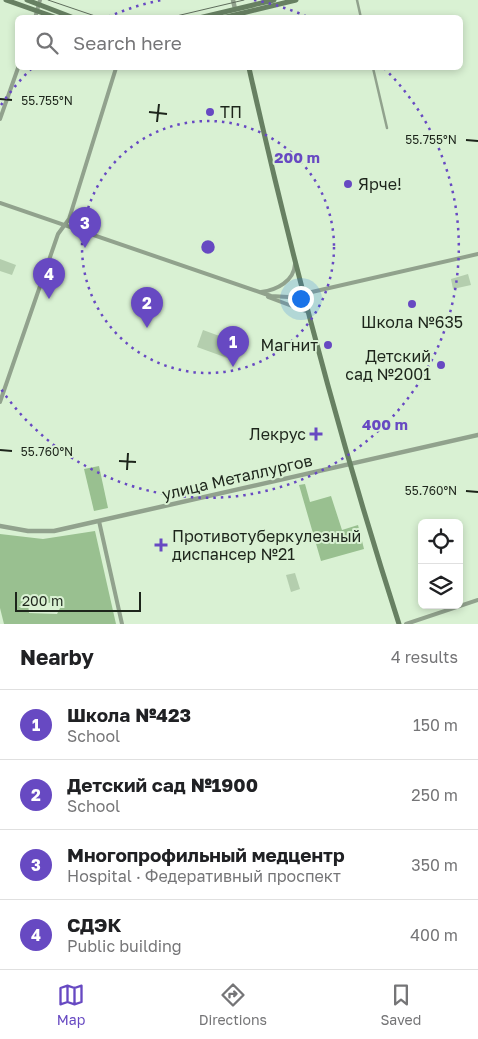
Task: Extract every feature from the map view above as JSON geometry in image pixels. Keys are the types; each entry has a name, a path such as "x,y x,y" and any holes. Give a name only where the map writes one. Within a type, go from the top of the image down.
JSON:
{"main road":[{"path":"6,0 48,15"},
{"path":"27,0 39,2 67,15"},
{"path":"237,14 274,0"},
{"path":"237,14 296,0"},
{"path":"249,70 303,294 348,463 399,624"}],"street":[{"path":"233,0 237,14"},
{"path":"357,0 360,15"},
{"path":"36,15 39,2"},
{"path":"0,119 17,70"},
{"path":"0,402 58,234 69,219 115,70"},
{"path":"373,70 387,128"},
{"path":"0,204 259,293 308,312"},
{"path":"259,293 288,297 478,254"},
{"path":"259,293 269,291 293,275 295,261"},
{"name":"улица Металлургов","path":"0,526 46,532 99,522 348,463 478,435"},
{"path":"99,522 122,624"},
{"path":"406,624 478,600"}],"green space":[{"path":"0,259 16,265 12,275 0,271"},
{"path":"468,274 471,285 453,289 451,279"},
{"path":"203,330 236,342 230,359 197,347"},
{"path":"99,466 108,508 94,511 84,469"},
{"path":"305,484 310,502 331,496 342,530 358,525 364,549 321,561 299,485"},
{"path":"95,531 116,624 4,624 0,608 0,534 43,539","holes":["27,594 46,603 63,602 57,614 29,613"]},
{"path":"295,573 300,589 291,592 286,575"}],"tram line":[{"path":"48,0 92,15"},
{"path":"181,15 244,0"}],"place":[{"name":"ТП","path":"210,112"},
{"name":"Ярче!","path":"348,184"},
{"name":"Многопрофильный медцентр","path":"85,248"},
{"name":"СДЭК","path":"49,299"},
{"name":"Школа №635","path":"412,304"},
{"name":"Детский сад №1900","path":"147,328"},
{"name":"Магнит","path":"328,345"},
{"name":"Детский сад №2001","path":"441,365"},
{"name":"Школа №423","path":"233,367"},
{"name":"Лекрус","path":"316,434"},
{"name":"Противотуберкулезный диспансер №21","path":"161,545"}]}
